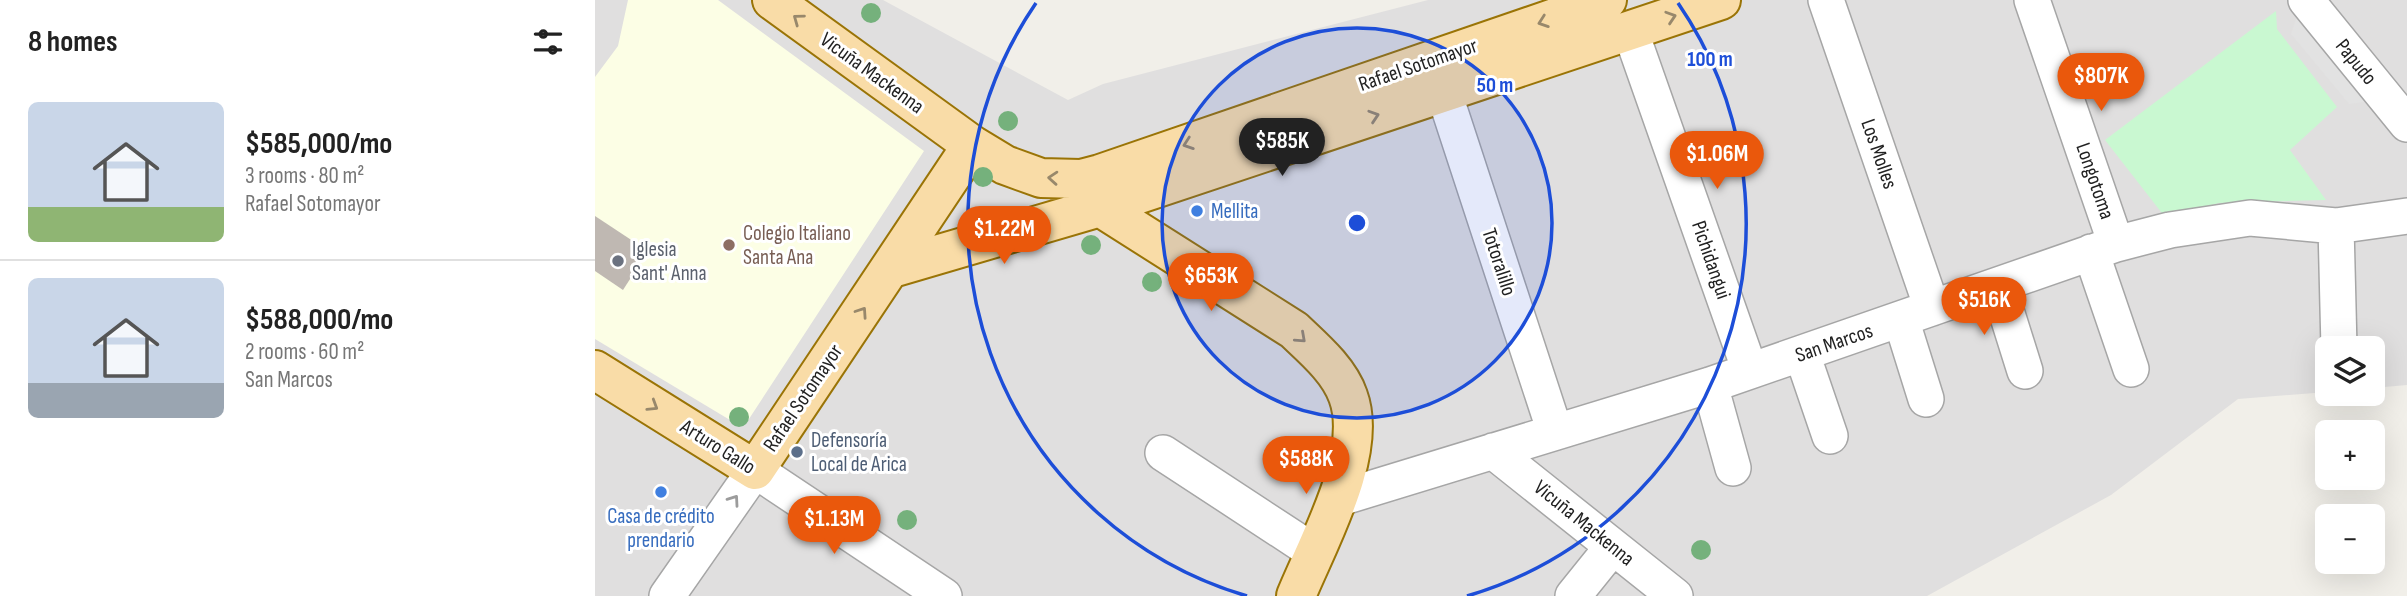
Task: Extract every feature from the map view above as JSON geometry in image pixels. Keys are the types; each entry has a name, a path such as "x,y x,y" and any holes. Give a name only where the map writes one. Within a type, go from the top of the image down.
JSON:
{"main road":[{"name":"Vicuña Mackenna","path":"772,0 972,145"},
{"name":"Rafael Sotomayor","path":"755,470 972,145 1005,165 1041,178 1081,179 1607,0"},
{"name":"Rafael Sotomayor","path":"892,268 1100,207 1721,0"},
{"path":"1119,167 1105,175 1101,182 1098,198 1100,207 1294,330 1330,368 1348,395 1355,421 1350,457 1337,499 1296,596"},
{"name":"Arturo Gallo","path":"595,370 755,470"}],"street":[{"name":"Los Molles","path":"1826,0 1916,314 1926,399"},
{"name":"Longotoma","path":"2032,0 2104,248 2131,369"},
{"name":"Papudo","path":"2306,0 2407,124"},
{"name":"Pichidangui","path":"1630,30 1750,371"},
{"name":"Totoralillo","path":"1444,93 1555,432"},
{"name":"San Marcos","path":"1337,499 1710,385 2104,248 2170,230 2249,218 2336,226 2407,216"},
{"path":"2336,226 2339,336"},
{"path":"1998,285 2025,371"},
{"path":"1802,354 1830,436"},
{"path":"1710,385 1733,468"},
{"name":"Vicuña Mackenna","path":"1493,451 1675,596"},
{"path":"1163,453 1314,552"},
{"name":"Arturo Gallo","path":"755,470 935,594"},
{"name":"Rafael Sotomayor","path":"667,596 755,470"},
{"path":"1573,596 1602,560"}],"shaded area":[{"path":"595,0 883,0 1068,100 1103,84 1428,0 2407,0 2407,385 2385,387 2385,336 2315,336 2315,393 2238,399 2111,495 1927,596 595,596"},
{"name":"Colegio Italiano Santa Ana","path":"628,0 718,0 924,151 747,422 735,423 595,339 595,77 618,46"},
{"path":"2298,13 2370,101 2349,104 2291,34"}],"green space":[{"path":"2276,11 2277,29 2337,107 2290,150 2326,200 2219,203 2165,217 2105,140"}],"building":[{"name":"Iglesia Sant' Anna","path":"595,216 648,251 623,290 595,271"}],"place":[{"name":"Mellita","path":"1197,211"},
{"name":"Colegio Italiano Santa Ana","path":"729,245"},
{"name":"Iglesia Sant' Anna","path":"618,261"},
{"name":"Defensoría Local de Arica","path":"797,452"},
{"name":"Casa de crédito prendario","path":"661,492"}]}
